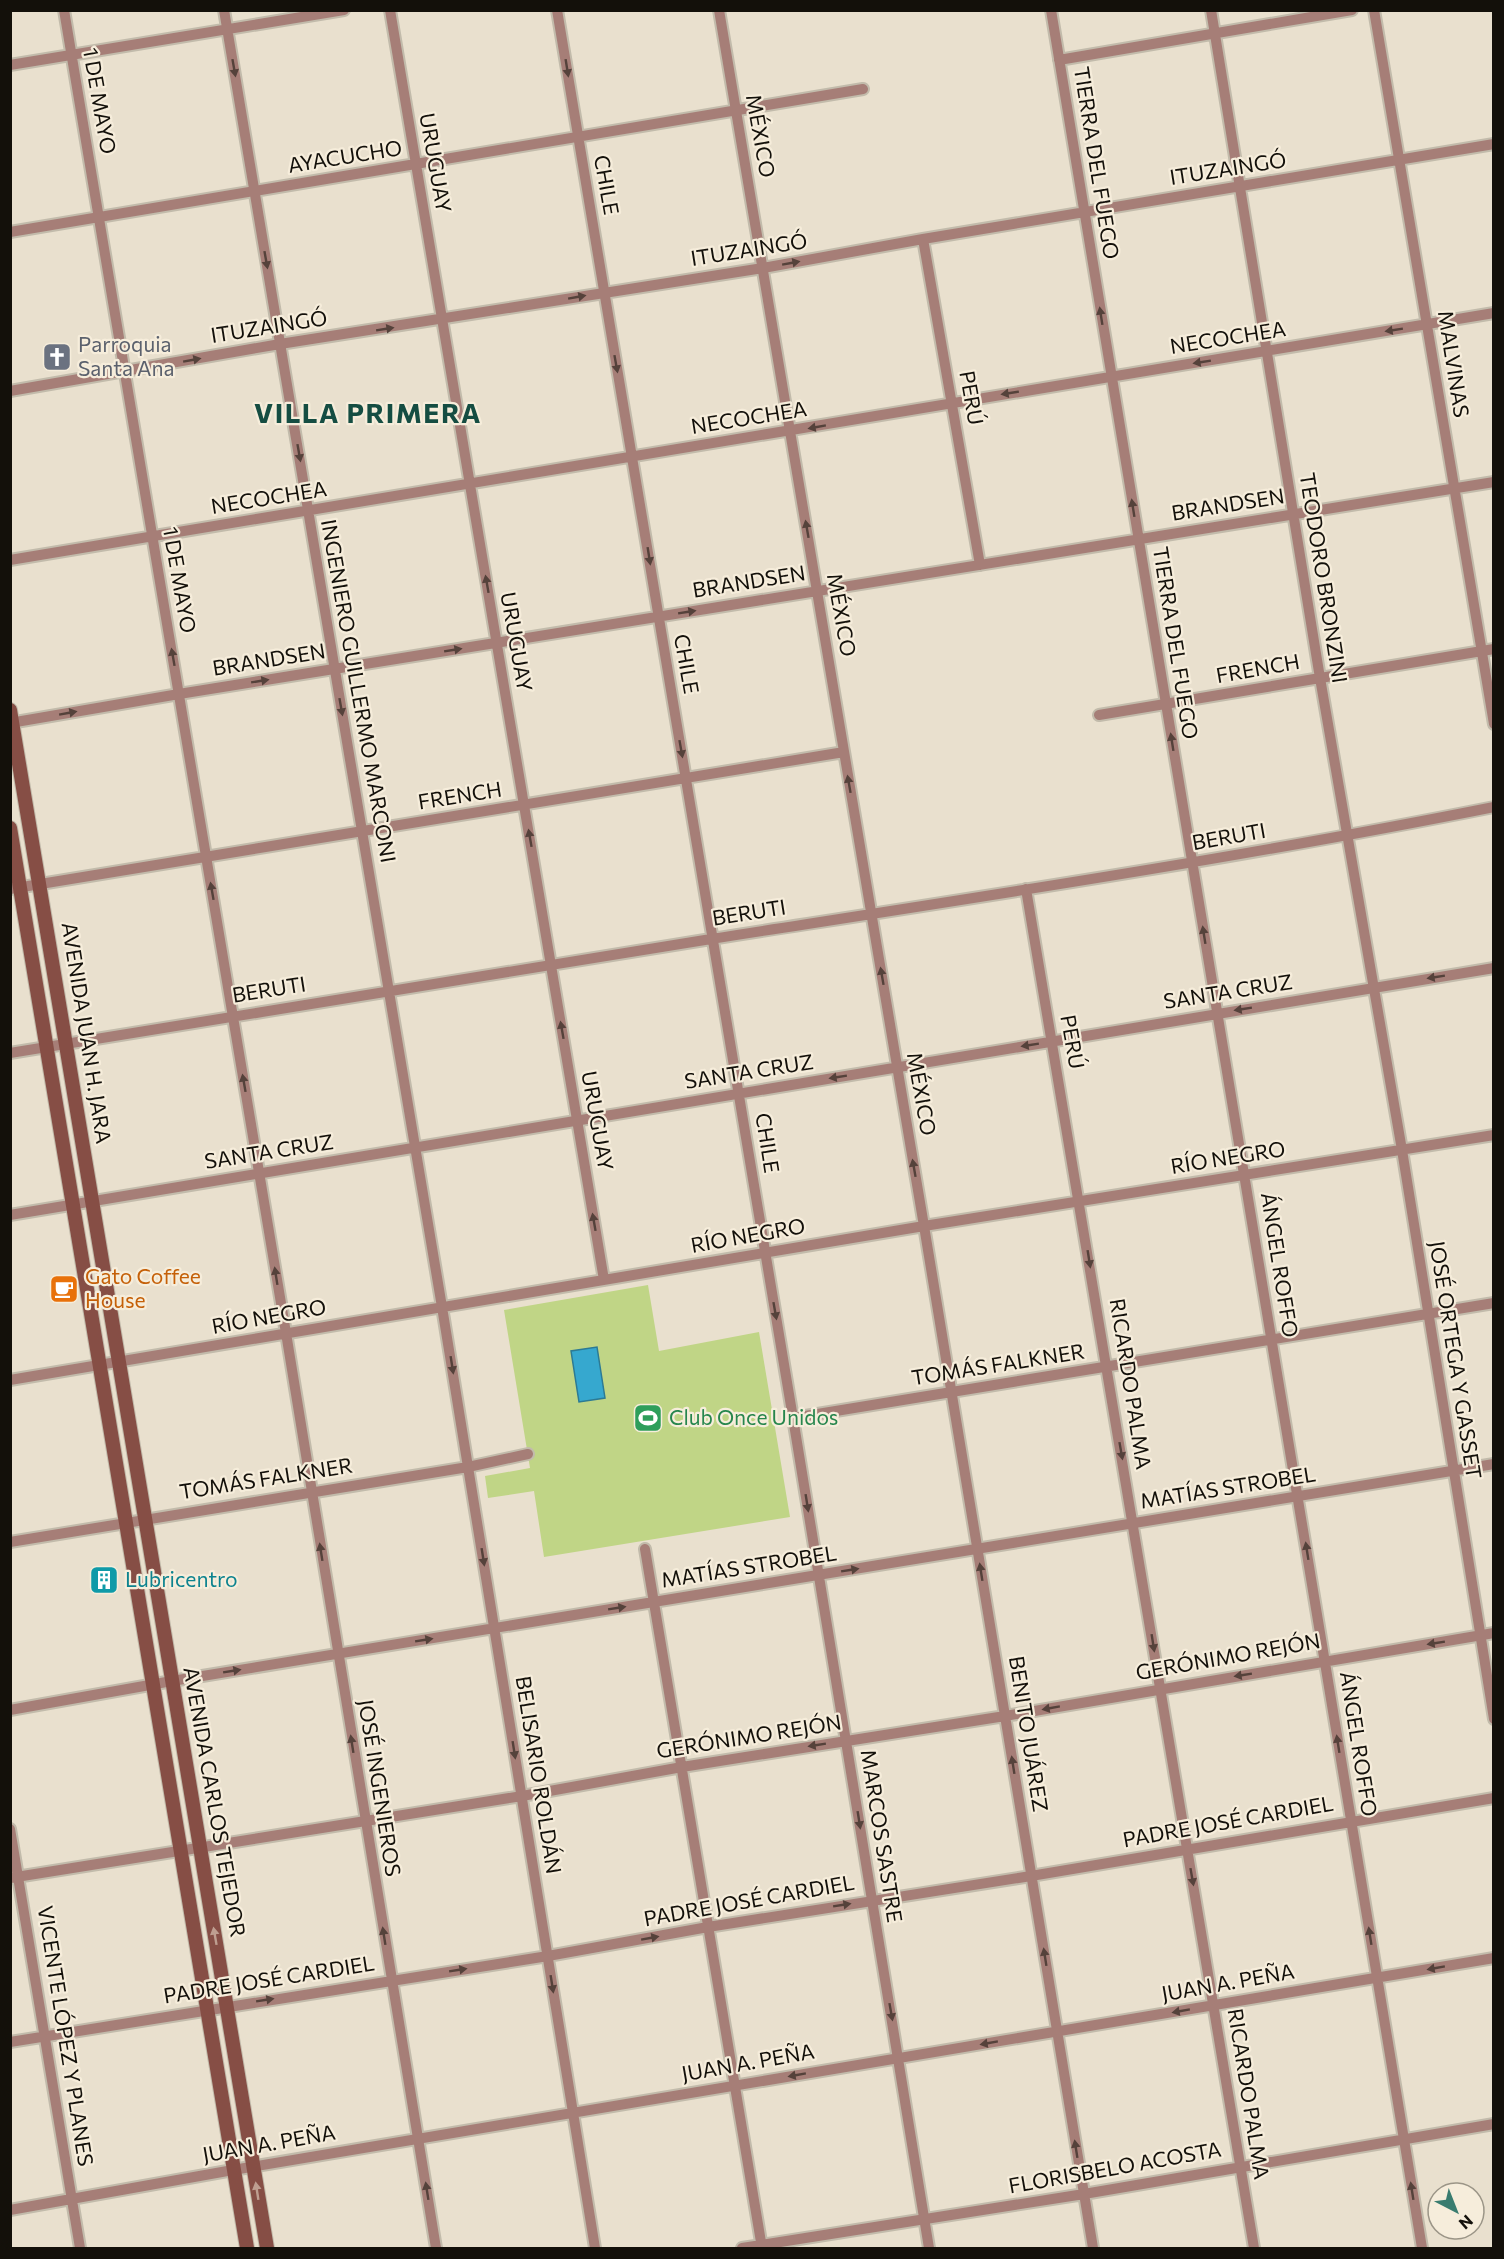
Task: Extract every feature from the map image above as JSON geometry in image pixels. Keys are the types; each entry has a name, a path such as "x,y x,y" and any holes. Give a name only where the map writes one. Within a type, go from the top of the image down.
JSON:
{"main road":[{"name":"AVENIDA JUAN H. JARA","path":"11,719 119,1362"},
{"name":"AVENIDA JUAN H. JARA","path":"10,828 16,888 47,1047 100,1365"},
{"name":"AVENIDA CARLOS TEJEDOR","path":"119,1362 267,2248"},
{"name":"AVENIDA CARLOS TEJEDOR","path":"100,1365 247,2248"}],"street":[{"name":"1 DE MAYO","path":"64,10 286,1333"},
{"name":"INGENIERO GUILLERMO MARCONI","path":"224,10 442,1307"},
{"path":"10,65 344,10"},
{"name":"URUGUAY","path":"390,10 604,1280"},
{"name":"CHILE","path":"557,10 765,1253"},
{"name":"MÉXICO","path":"719,10 924,1226"},
{"name":"TIERRA DEL FUEGO","path":"1051,10 1245,1175"},
{"name":"TEODORO BRONZINI","path":"1211,10 1320,678 1372,988 1402,1150"},
{"path":"1059,60 1352,10"},
{"name":"MALVINAS","path":"1374,10 1494,724"},
{"name":"AYACUCHO","path":"10,232 863,89"},
{"name":"ITUZAINGÓ","path":"10,391 280,344 763,268 923,239 1494,144"},
{"name":"PERÚ","path":"923,239 980,565"},
{"name":"NECOCHEA","path":"10,560 1494,314"},
{"name":"BRANDSEN","path":"11,719 179,694 1494,482"},
{"name":"FRENCH","path":"1099,716 1494,649"},
{"name":"FRENCH","path":"16,888 844,752"},
{"name":"BERUTI","path":"10,1053 389,990 1192,863 1347,837 1494,807"},
{"name":"PERÚ","path":"1026,890 1079,1201"},
{"name":"SANTA CRUZ","path":"10,1215 1494,968"},
{"name":"RÍO NEGRO","path":"10,1380 924,1226 1494,1135"},
{"name":"JOSÉ ORTEGA Y GASSET","path":"1402,1150 1494,1719"},
{"name":"ÁNGEL ROFFO","path":"1245,1175 1422,2248"},
{"name":"RICARDO PALMA","path":"1079,1201 1254,2248"},
{"name":"BENITO JUÁREZ","path":"924,1226 1093,2248"},
{"name":"MARCOS SASTRE","path":"765,1253 929,2248"},
{"name":"TOMÁS FALKNER","path":"793,1418 1494,1303"},
{"name":"BELISARIO ROLDÁN","path":"442,1307 595,2248"},
{"name":"JOSÉ INGENIEROS","path":"286,1333 310,1491 436,2248"},
{"name":"TOMÁS FALKNER","path":"10,1542 310,1491 468,1467 528,1454"},
{"name":"MATÍAS STROBEL","path":"10,1710 153,1684 1494,1464"},
{"path":"645,1549 762,2247"},
{"name":"GERÓNIMO REJÓN","path":"14,1877 522,1796 682,1767 1005,1716 1494,1633"},
{"name":"PADRE JOSÉ CARDIEL","path":"10,2042 548,1956 708,1927 1031,1876 1494,1798"},
{"name":"VICENTE LÓPEZ Y PLANES","path":"10,1829 14,1877 45,2037 80,2248"},
{"name":"JUAN A. PEÑA","path":"10,2210 253,2166 1494,1958"},
{"name":"FLORISBELO ACOSTA","path":"742,2248 762,2247 924,2218 1084,2194 1494,2124"}],"green space":[{"name":"Club Once Unidos","path":"648,1285 659,1351 759,1332 790,1517 544,1557 534,1491 488,1498 485,1476 530,1468 504,1310"}],"water":[{"path":"597,1347 605,1398 579,1402 571,1351"}],"place":[{"name":"Parroquia Santa Ana","path":"57,357"},
{"name":"Gato Coffee House","path":"64,1289"},
{"name":"Club Once Unidos","path":"648,1418"},
{"name":"Lubricentro","path":"104,1580"}],"district":[{"name":"VILLA PRIMERA","path":"368,414"}]}
